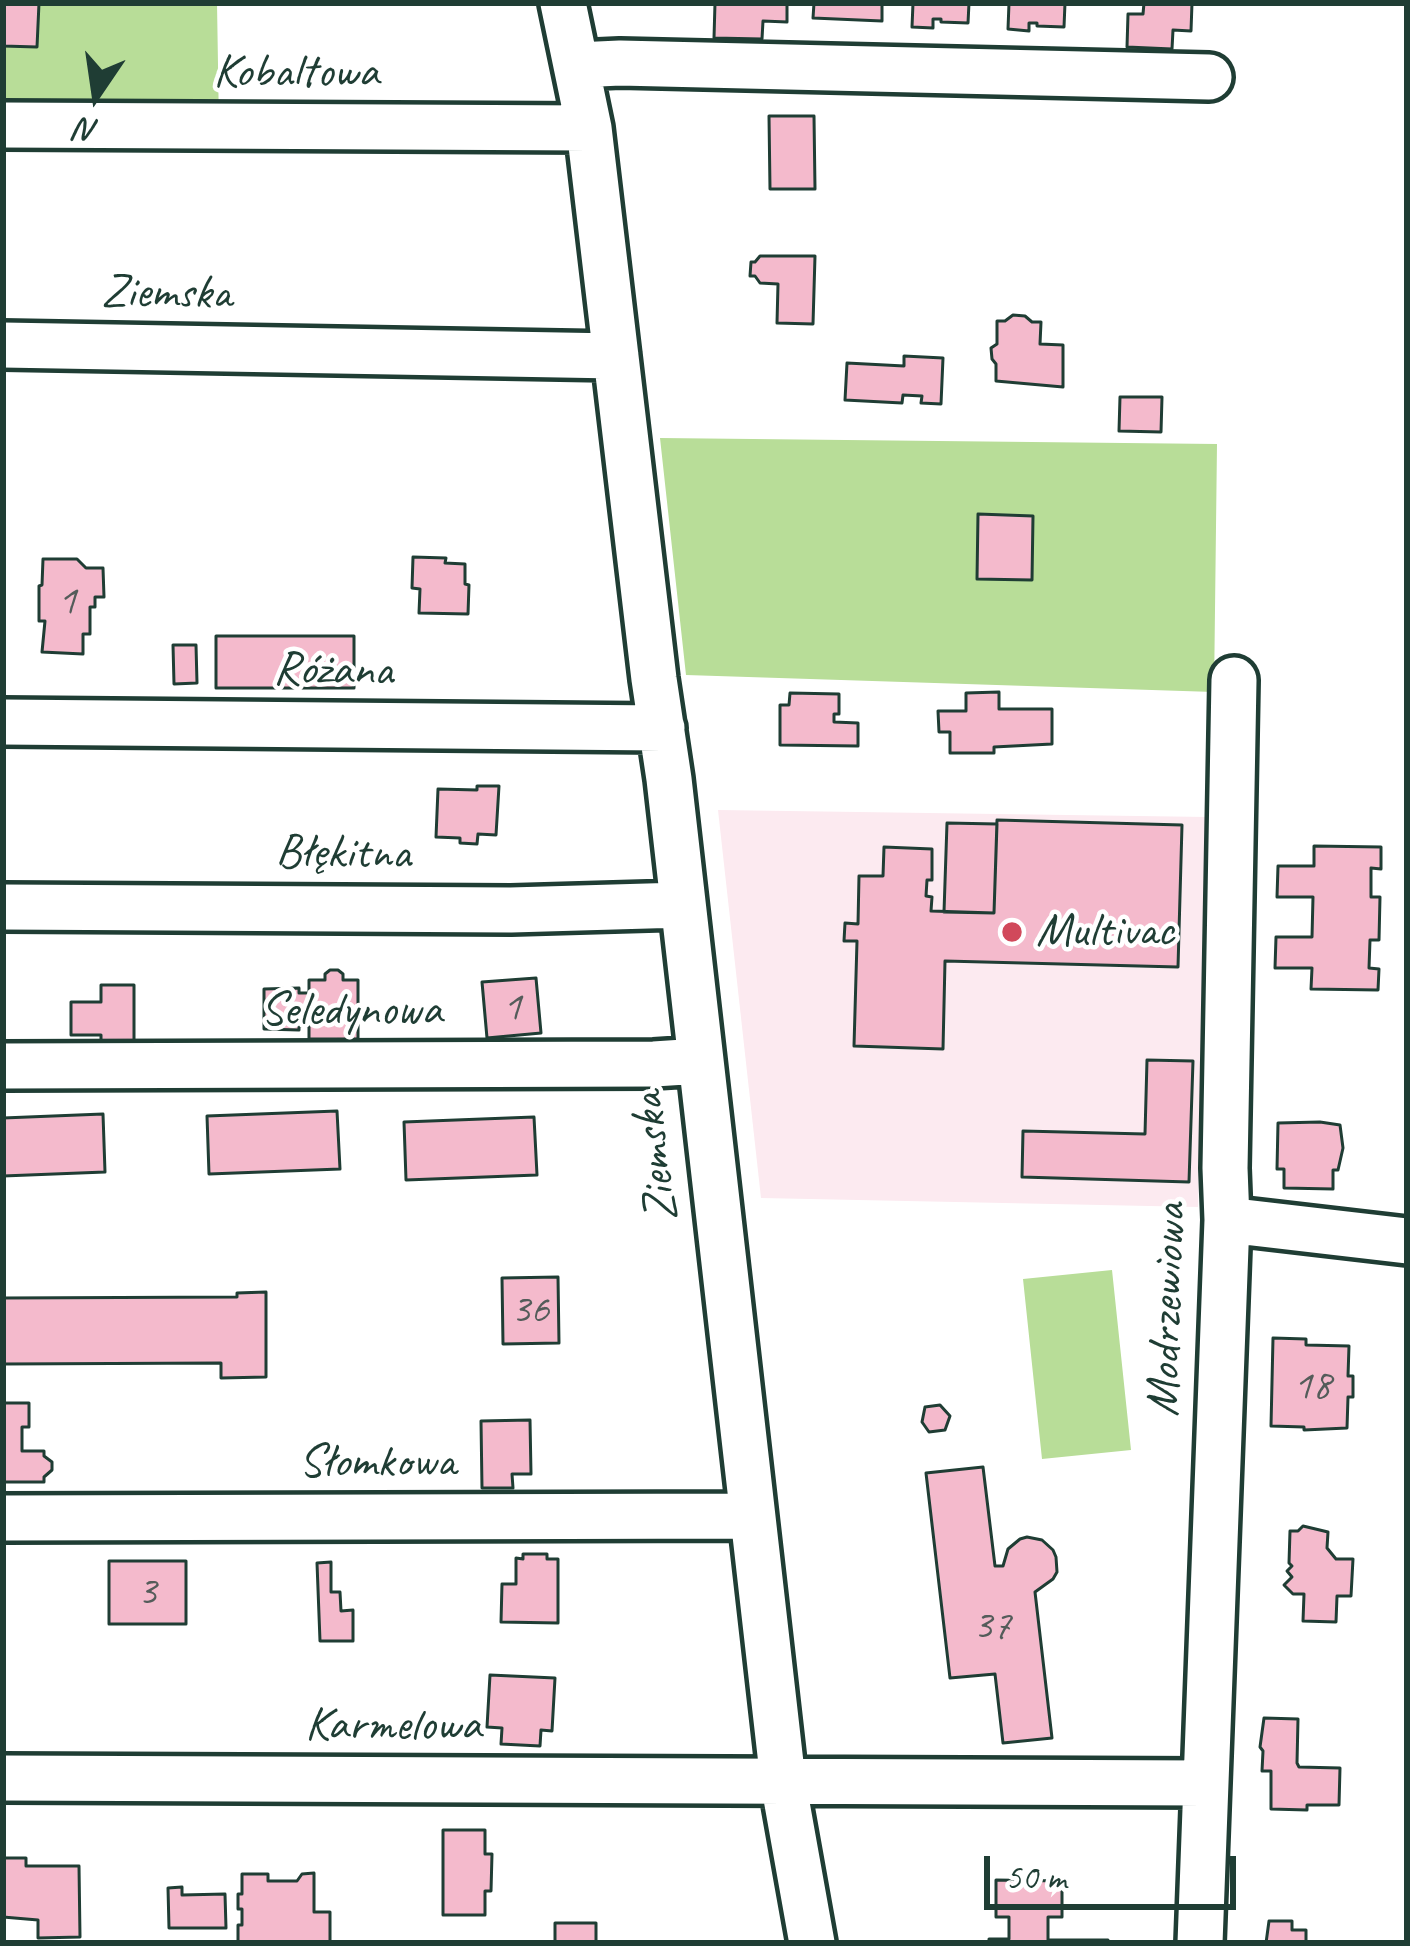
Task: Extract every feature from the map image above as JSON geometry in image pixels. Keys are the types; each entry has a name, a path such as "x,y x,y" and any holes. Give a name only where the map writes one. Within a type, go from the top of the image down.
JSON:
{"street":[{"name":"Ziemska","path":"563,3 589,128 783,1781 812,1943"},
{"path":"577,65 1209,77"},
{"name":"Kobaltowa","path":"3,124 589,128"},
{"name":"Ziemska","path":"3,345 616,356"},
{"name":"Modrzewiowa","path":"1200,1943 1227,1220 1234,680"},
{"name":"Różana","path":"3,722 662,728"},
{"name":"Błękitna","path":"3,907 511,910 682,904"},
{"name":"Seledynowa","path":"3,1066 700,1061"},
{"path":"1227,1220 1407,1241"},
{"name":"Słomkowa","path":"3,1518 751,1516"},
{"name":"Karmelowa","path":"3,1778 1205,1783"}],"shaded area":[{"path":"718,810 1208,817 1198,1207 761,1198"}],"green space":[{"path":"3,3 217,3 219,127 3,125"},
{"path":"660,438 1217,444 1214,692 686,675"},
{"path":"1112,1270 1131,1450 1042,1459 1023,1279"}],"building":[{"path":"3,3 39,3 37,47 3,46"},
{"path":"715,3 787,3 787,22 763,21 762,39 714,38"},
{"path":"814,3 882,3 882,21 813,18"},
{"path":"913,3 969,3 968,23 933,19 933,28 912,27"},
{"path":"1009,3 1065,3 1064,27 1029,23 1029,31 1008,29"},
{"path":"1144,3 1192,3 1191,31 1173,30 1172,49 1127,47 1128,14 1143,14"},
{"path":"769,116 814,116 815,189 770,189"},
{"path":"760,256 815,256 813,324 777,323 778,284 760,283 750,276 751,262"},
{"path":"1013,315 1041,322 1040,344 1063,345 1063,387 996,381 991,348 997,344 997,321"},
{"path":"904,356 943,358 941,404 921,403 922,396 903,395 902,403 845,400 847,363 904,366"},
{"path":"1120,397 1162,397 1161,432 1119,431"},
{"path":"978,514 1033,516 1032,580 977,579"},
{"path":"413,557 465,564 468,614 419,613 420,589 412,588"},
{"path":"43,559 77,559 86,568 103,568 104,597 95,597 95,607 90,607 90,634 83,634 83,654 42,652 45,621 39,621 39,586"},
{"path":"216,636 354,636 354,688 216,688"},
{"path":"173,645 196,645 197,683 174,684"},
{"path":"999,692 999,709 1052,709 1052,744 994,747 994,753 950,753 950,732 939,732 938,711 966,711 966,693"},
{"path":"790,693 839,694 834,722 858,723 858,746 780,745 780,705 789,705"},
{"path":"477,786 499,786 496,835 478,834 477,844 436,837 438,789 477,790"},
{"name":"Multivac","path":"997,820 1182,825 1178,967 945,961 943,1049 854,1046 857,941 844,941 845,923 858,924 859,876 883,876 884,847 932,849 932,880 927,880 926,896 932,897 931,911 994,913"},
{"path":"947,823 997,824 994,913 944,912"},
{"path":"1314,846 1381,847 1381,869 1371,868 1371,897 1380,897 1379,940 1370,940 1369,968 1379,969 1378,990 1311,989 1312,968 1275,968 1276,937 1312,937 1313,897 1277,897 1278,866 1314,866"},
{"path":"330,970 338,970 343,980 358,980 358,1039 309,1039 309,1026 264,1029 264,989 299,988 299,993 309,993 309,980 325,980"},
{"path":"536,978 541,1033 487,1038 482,982"},
{"path":"101,985 134,985 134,1042 101,1042 101,1035 71,1035 71,1002 101,1002"},
{"path":"1147,1060 1193,1061 1189,1182 1022,1177 1023,1131 1145,1134"},
{"path":"337,1111 340,1169 209,1174 207,1116"},
{"path":"103,1114 105,1172 3,1176 3,1118"},
{"path":"534,1117 537,1175 406,1180 404,1122"},
{"path":"1278,1123 1340,1125 1343,1148 1338,1170 1333,1170 1333,1189 1284,1188 1284,1169 1277,1169"},
{"path":"558,1277 559,1343 503,1344 502,1278"},
{"path":"266,1292 266,1377 221,1378 221,1363 3,1364 3,1298 237,1297 237,1293"},
{"path":"1273,1338 1349,1346 1353,1397 1348,1397 1347,1428 1271,1426"},
{"path":"3,1403 29,1403 22,1451 44,1451 52,1462 44,1482 3,1482"},
{"path":"940,1405 950,1416 945,1430 929,1432 922,1422 925,1407"},
{"path":"530,1420 531,1474 512,1474 513,1488 482,1488 481,1421"},
{"path":"983,1467 995,1566 1003,1566 1008,1549 1027,1537 1042,1540 1056,1557 1053,1579 1035,1592 1052,1738 1003,1743 995,1674 950,1678 926,1473"},
{"path":"1303,1526 1328,1532 1327,1548 1336,1559 1353,1559 1351,1596 1337,1596 1336,1622 1303,1621 1304,1594 1293,1594 1284,1585 1292,1577 1287,1571 1292,1566 1290,1531"},
{"path":"523,1554 558,1559 558,1623 501,1622 502,1584 516,1584 516,1558 523,1559"},
{"path":"109,1561 186,1561 186,1624 109,1624"},
{"path":"331,1562 331,1592 340,1592 341,1611 353,1610 353,1641 320,1641 317,1563"},
{"path":"490,1675 555,1678 552,1731 541,1730 540,1746 501,1744 502,1728 487,1727"},
{"path":"1264,1718 1298,1719 1297,1763 1299,1767 1340,1768 1339,1805 1271,1809 1271,1771 1262,1771 1260,1747"},
{"path":"443,1830 485,1830 485,1854 492,1854 485,1915 443,1915"},
{"path":"3,1858 26,1858 26,1866 79,1866 80,1937 38,1938 38,1920 3,1917"},
{"path":"314,1873 314,1912 330,1912 330,1943 238,1943 242,1874 268,1874 268,1881 297,1881 302,1874"},
{"path":"996,1880 1062,1881 1062,1917 1048,1917 1048,1940 1108,1943 989,1943 989,1939 1009,1939 1009,1917 996,1917"},
{"path":"182,1887 182,1895 225,1894 226,1928 169,1928 168,1888"},
{"path":"1269,1921 1292,1921 1292,1930 1306,1930 1306,1943 1266,1943"},
{"path":"555,1923 596,1923 596,1943 555,1943"}],"place":[{"name":"Multivac","path":"1012,932"}]}
